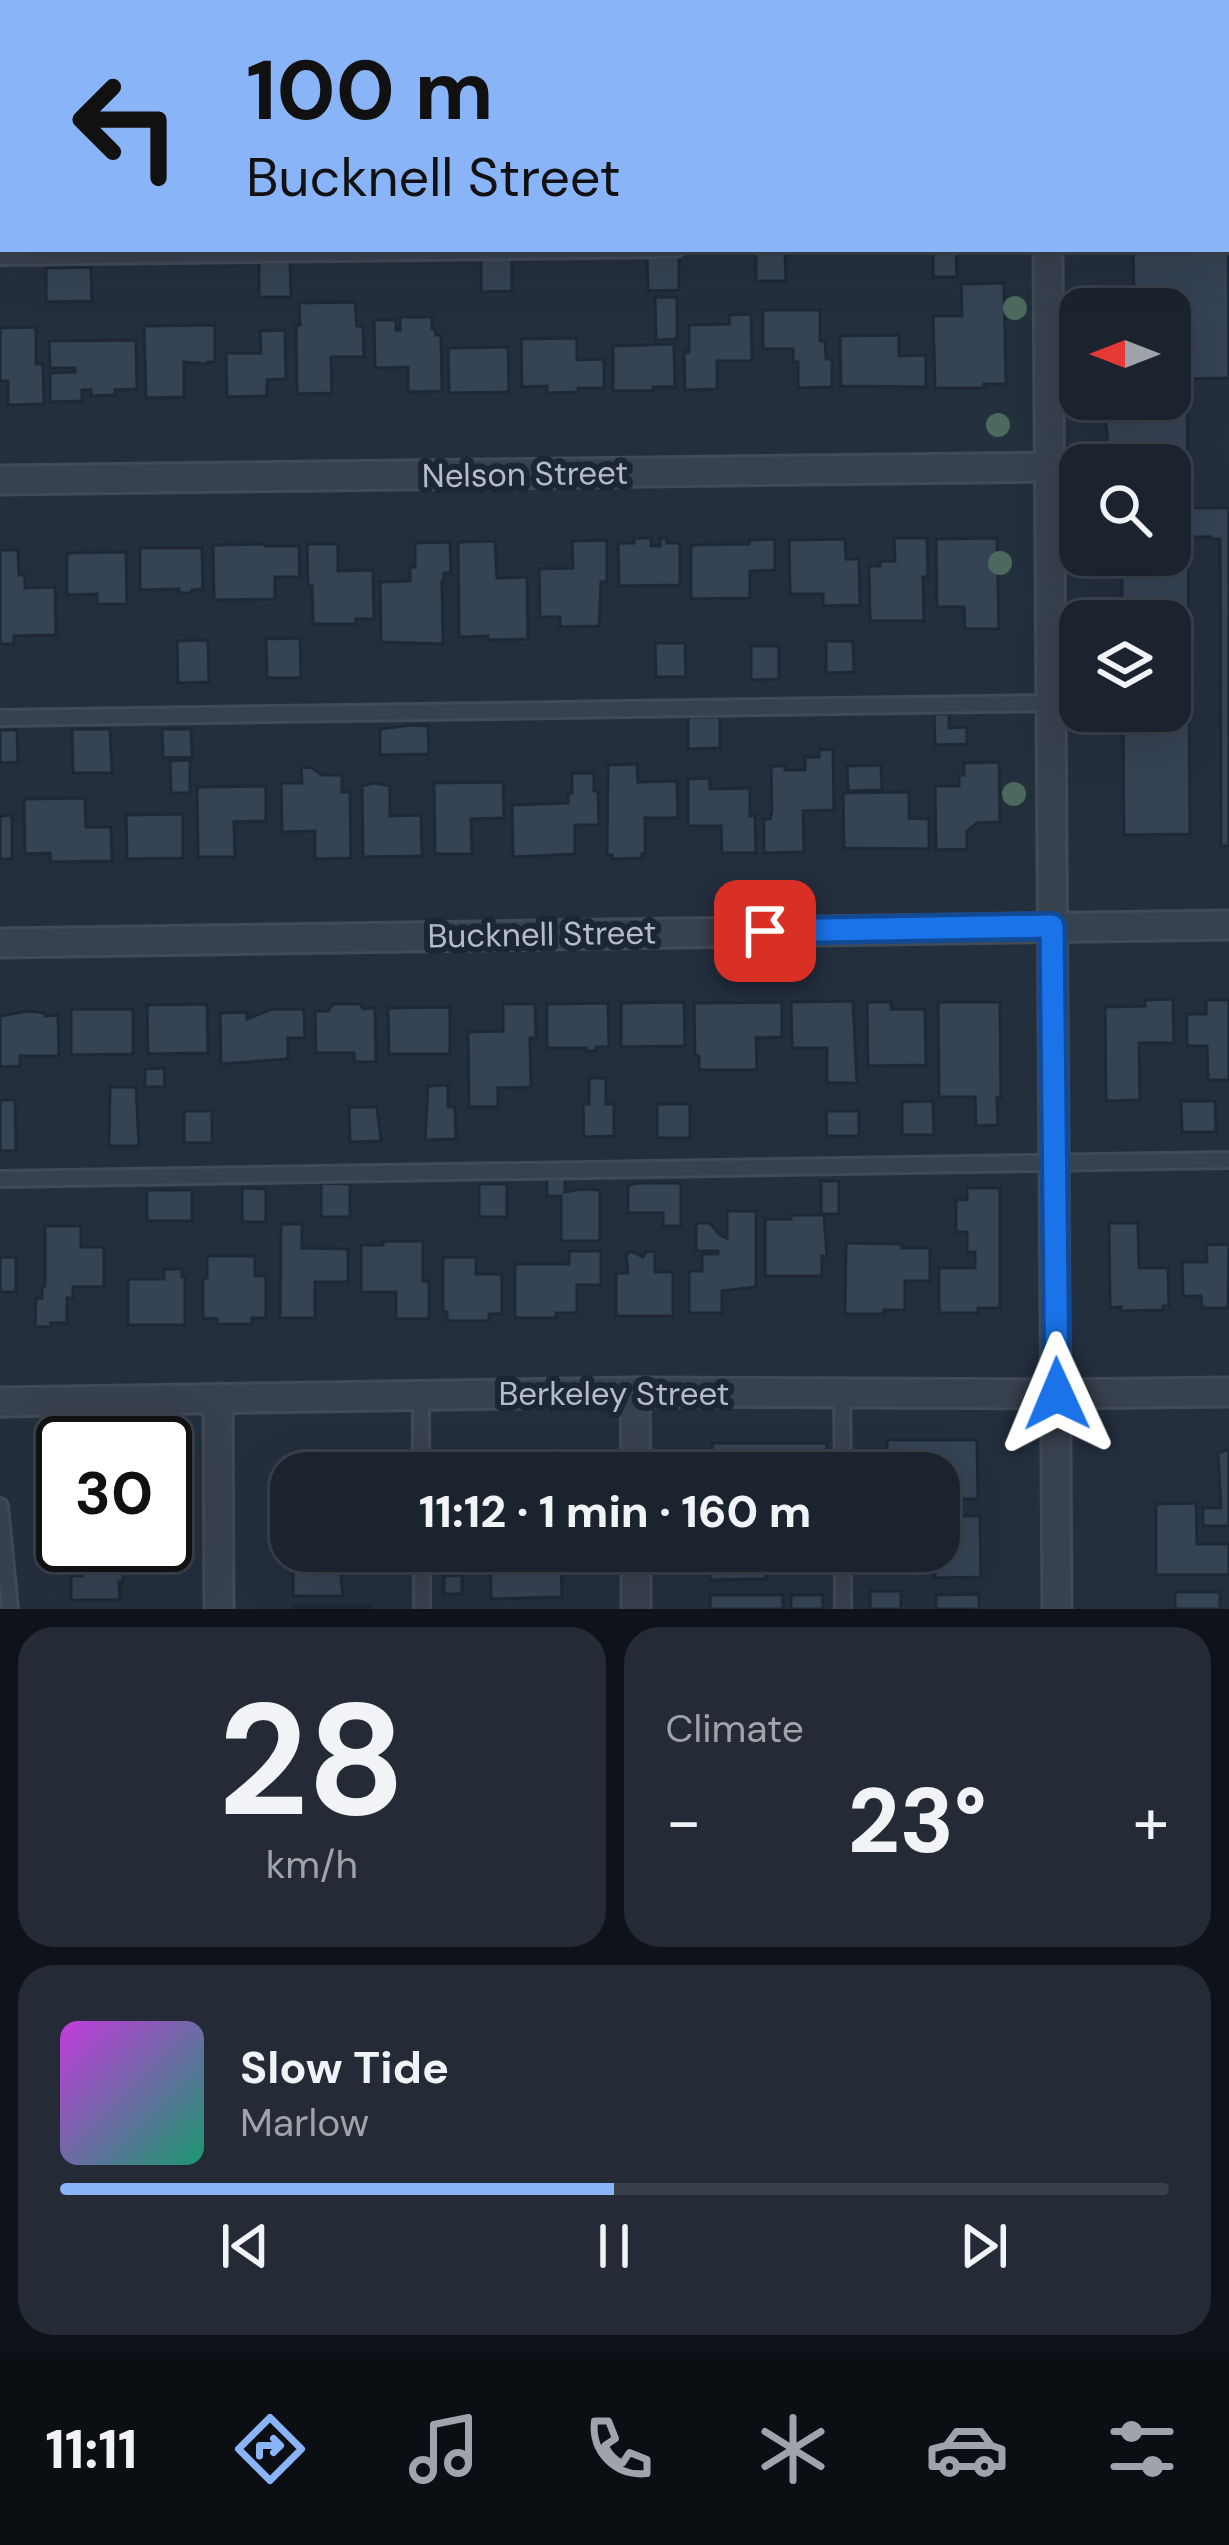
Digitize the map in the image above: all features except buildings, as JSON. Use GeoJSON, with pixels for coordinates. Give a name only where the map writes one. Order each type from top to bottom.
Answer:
{"type":"FeatureCollection","features":[{"type":"Feature","properties":{"kind":"street"},"geometry":{"type":"LineString","coordinates":[[1048,252],[1057,1609]]}},
{"type":"Feature","properties":{"kind":"street","name":"Nelson Street"},"geometry":{"type":"LineString","coordinates":[[0,481],[1049,466]]}},
{"type":"Feature","properties":{"kind":"street","name":"Bucknell Street"},"geometry":{"type":"LineString","coordinates":[[0,943],[1229,925]]}},
{"type":"Feature","properties":{"kind":"street"},"geometry":{"type":"LineString","coordinates":[[635,1392],[636,1452]]}},
{"type":"Feature","properties":{"kind":"street","name":"Berkeley Street"},"geometry":{"type":"LineString","coordinates":[[0,1402],[635,1392],[1229,1392]]}},
{"type":"Feature","properties":{"kind":"street"},"geometry":{"type":"LineString","coordinates":[[218,1398],[219,1609]]}},
{"type":"Feature","properties":{"kind":"street"},"geometry":{"type":"LineString","coordinates":[[636,1572],[636,1609]]}},
{"type":"Feature","properties":{"kind":"lane"},"geometry":{"type":"LineString","coordinates":[[0,257],[422,252]]}},
{"type":"Feature","properties":{"kind":"lane"},"geometry":{"type":"LineString","coordinates":[[0,718],[1050,703]]}},
{"type":"Feature","properties":{"kind":"lane"},"geometry":{"type":"LineString","coordinates":[[0,1179],[1229,1160]]}},
{"type":"Feature","properties":{"kind":"lane"},"geometry":{"type":"LineString","coordinates":[[842,1393],[843,1452]]}},
{"type":"Feature","properties":{"kind":"lane"},"geometry":{"type":"LineString","coordinates":[[421,1395],[422,1452]]}},
{"type":"Feature","properties":{"kind":"lane"},"geometry":{"type":"LineString","coordinates":[[0,1506],[10,1609]]}},
{"type":"Feature","properties":{"kind":"lane"},"geometry":{"type":"LineString","coordinates":[[422,1572],[422,1609]]}},
{"type":"Feature","properties":{"kind":"lane"},"geometry":{"type":"LineString","coordinates":[[843,1572],[843,1609]]}},
{"type":"Feature","properties":{"kind":"route"},"geometry":{"type":"LineString","coordinates":[[765,931],[1052,926],[1057,1394]]}}]}
